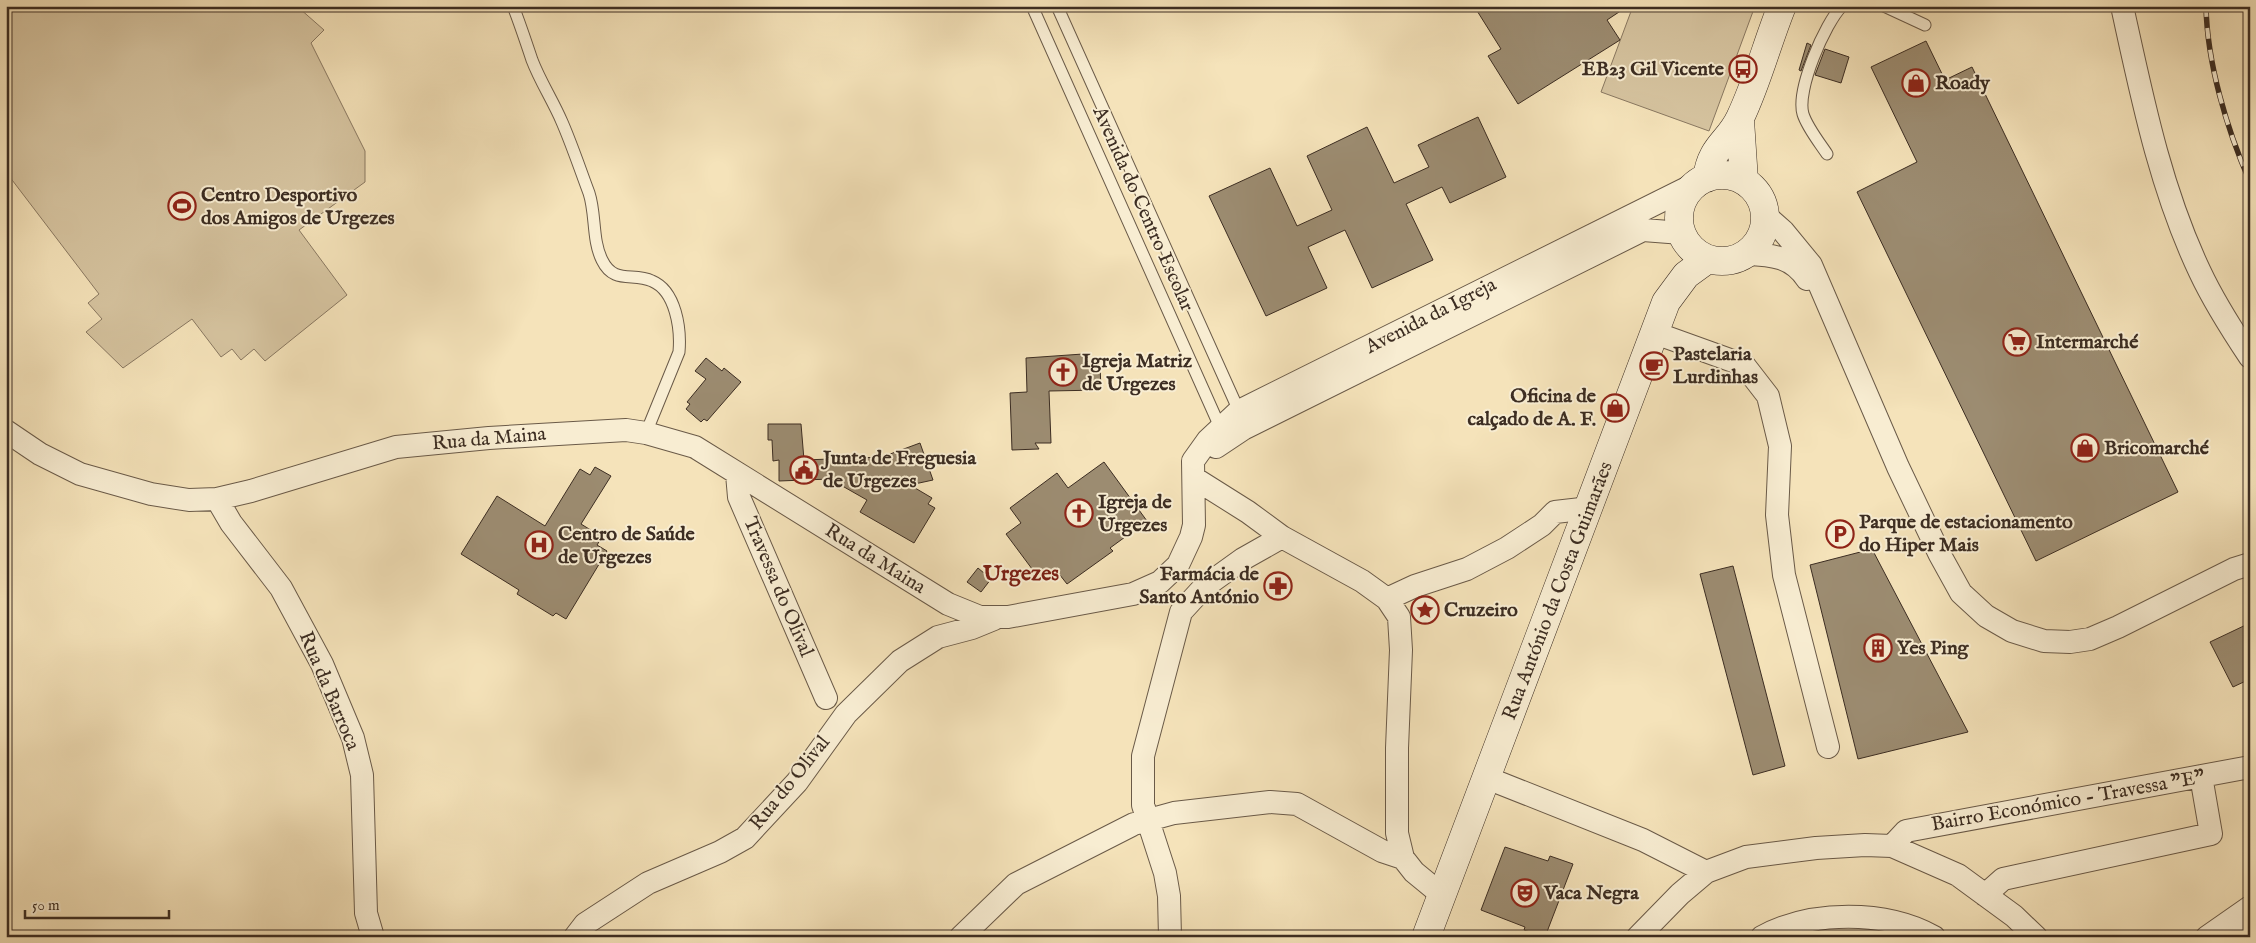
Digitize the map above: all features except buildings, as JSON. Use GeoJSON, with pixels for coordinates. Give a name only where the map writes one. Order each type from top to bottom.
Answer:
{"type":"FeatureCollection","features":[{"type":"Feature","properties":{"kind":"main road"},"geometry":{"type":"LineString","coordinates":[[1703,180],[1732,176],[1744,181],[1759,196],[1766,216],[1764,230],[1757,244],[1746,254],[1728,260],[1708,259],[1695,252],[1684,237],[1679,219],[1682,204],[1688,192],[1703,180],[1717,148],[1740,120],[1782,6]]}},
{"type":"Feature","properties":{"kind":"main road"},"geometry":{"type":"LineString","coordinates":[[1740,120],[1744,181]]}},
{"type":"Feature","properties":{"kind":"main road"},"geometry":{"type":"LineString","coordinates":[[1666,302],[1675,263],[1684,237]]}},
{"type":"Feature","properties":{"kind":"main road","name":"Rua António da Costa Guimarães"},"geometry":{"type":"LineString","coordinates":[[1426,937],[1590,508],[1666,302],[1686,275],[1708,259]]}},
{"type":"Feature","properties":{"kind":"street"},"geometry":{"type":"LineString","coordinates":[[2122,6],[2146,117],[2164,180],[2186,240],[2201,273],[2228,324],[2250,357]]}},
{"type":"Feature","properties":{"kind":"street","name":"Avenida da Igreja"},"geometry":{"type":"LineString","coordinates":[[1186,551],[1194,525],[1193,461],[1220,427],[1239,412],[1703,180]]}},
{"type":"Feature","properties":{"kind":"street"},"geometry":{"type":"LineString","coordinates":[[1766,216],[1783,231],[1811,265],[1898,467],[1940,555],[1962,593],[1986,616],[2012,631],[2044,641],[2070,642],[2083,640],[2118,627],[2244,563]]}},
{"type":"Feature","properties":{"kind":"street","name":"Avenida da Igreja"},"geometry":{"type":"LineString","coordinates":[[1194,478],[1217,446],[1243,429],[1643,230],[1684,237]]}},
{"type":"Feature","properties":{"kind":"street"},"geometry":{"type":"LineString","coordinates":[[1746,254],[1774,255],[1790,261],[1802,271],[1829,310]]}},
{"type":"Feature","properties":{"kind":"street"},"geometry":{"type":"LineString","coordinates":[[1655,333],[1744,365],[1768,396],[1780,446],[1777,515],[1784,575],[1828,747]]}},
{"type":"Feature","properties":{"kind":"street","name":"Rua da Maina"},"geometry":{"type":"LineString","coordinates":[[6,431],[40,454],[80,474],[161,495],[189,500],[217,498],[251,491],[396,447],[499,437],[626,430],[646,433],[695,447],[948,604],[970,614],[994,619],[1114,598],[1148,589],[1160,582],[1178,565],[1186,551]]}},
{"type":"Feature","properties":{"kind":"street","name":"Travessa do Olival"},"geometry":{"type":"LineString","coordinates":[[737,474],[739,497],[826,698]]}},
{"type":"Feature","properties":{"kind":"street"},"geometry":{"type":"LineString","coordinates":[[1194,478],[1248,512],[1282,537],[1362,581],[1387,599],[1399,617],[1402,650],[1397,748],[1397,833],[1403,858],[1414,872],[1442,895]]}},
{"type":"Feature","properties":{"kind":"street","name":"Rua da Barroca"},"geometry":{"type":"LineString","coordinates":[[217,498],[231,523],[282,588],[322,664],[353,738],[362,775],[366,913],[373,937]]}},
{"type":"Feature","properties":{"kind":"street"},"geometry":{"type":"LineString","coordinates":[[1387,599],[1415,586],[1467,569],[1507,548],[1542,525],[1555,512],[1590,508]]}},
{"type":"Feature","properties":{"kind":"street"},"geometry":{"type":"LineString","coordinates":[[1170,937],[1169,896],[1165,873],[1143,805],[1143,756],[1181,612],[1204,586],[1243,559],[1282,537]]}},
{"type":"Feature","properties":{"kind":"street"},"geometry":{"type":"LineString","coordinates":[[1160,582],[1181,612]]}},
{"type":"Feature","properties":{"kind":"street","name":"Rua da Maina"},"geometry":{"type":"LineString","coordinates":[[938,637],[945,622],[948,604]]}},
{"type":"Feature","properties":{"kind":"street","name":"Rua do Olival"},"geometry":{"type":"LineString","coordinates":[[575,937],[585,924],[648,883],[720,852],[745,838],[798,782],[846,714],[900,660],[938,637],[972,628],[994,619]]}},
{"type":"Feature","properties":{"kind":"street","name":"Bairro Económico - Travessa \"E\""},"geometry":{"type":"LineString","coordinates":[[1892,846],[1906,831],[2250,767]]}},
{"type":"Feature","properties":{"kind":"street"},"geometry":{"type":"LineString","coordinates":[[1985,894],[2003,879],[2211,834],[2201,776]]}},
{"type":"Feature","properties":{"kind":"street"},"geometry":{"type":"LineString","coordinates":[[1487,778],[1643,840],[1706,872]]}},
{"type":"Feature","properties":{"kind":"street"},"geometry":{"type":"LineString","coordinates":[[961,937],[1016,884],[1146,819],[1174,812],[1270,802],[1297,804],[1382,851],[1403,858]]}},
{"type":"Feature","properties":{"kind":"street"},"geometry":{"type":"LineString","coordinates":[[1638,937],[1680,894],[1706,872],[1755,856],[1816,848],[1892,846],[1958,875],[2014,916],[2036,937]]}},
{"type":"Feature","properties":{"kind":"street"},"geometry":{"type":"LineString","coordinates":[[1762,937],[1799,921],[1867,917],[1887,919],[1934,937]]}},
{"type":"Feature","properties":{"kind":"street"},"geometry":{"type":"LineString","coordinates":[[2207,937],[2243,920]]}},
{"type":"Feature","properties":{"kind":"lane"},"geometry":{"type":"LineString","coordinates":[[513,6],[532,60],[562,122],[590,196],[595,216],[598,249],[602,261],[617,276],[652,281],[660,286],[666,293],[676,315],[680,352],[646,433]]}},
{"type":"Feature","properties":{"kind":"lane","name":"Avenida do Centro Escolar"},"geometry":{"type":"LineString","coordinates":[[1032,6],[1220,427]]}},
{"type":"Feature","properties":{"kind":"lane","name":"Avenida do Centro Escolar"},"geometry":{"type":"LineString","coordinates":[[1057,6],[1239,412]]}},
{"type":"Feature","properties":{"kind":"lane"},"geometry":{"type":"LineString","coordinates":[[1826,154],[1803,113],[1804,88],[1827,27],[1842,6]]}},
{"type":"Feature","properties":{"kind":"lane"},"geometry":{"type":"LineString","coordinates":[[1884,6],[1925,25]]}},
{"type":"Feature","properties":{"kind":"shaded area","name":"Centro Desportivo dos Amigos de Urgezes"},"geometry":{"type":"Polygon","coordinates":[[[6,6],[299,8],[324,30],[311,43],[365,151],[365,182],[299,230],[347,295],[265,361],[254,349],[241,360],[232,349],[221,357],[192,319],[123,368],[86,332],[102,319],[88,303],[99,294],[6,172],[6,6]]]}},
{"type":"Feature","properties":{"kind":"shaded area"},"geometry":{"type":"Polygon","coordinates":[[[1633,6],[1755,6],[1709,131],[1601,92],[1633,6]]]}},
{"type":"Feature","properties":{"kind":"railway"},"geometry":{"type":"LineString","coordinates":[[2206,6],[2207,28],[2214,73],[2226,118],[2250,182]]}},
{"type":"Feature","properties":{"kind":"place","name":"EB23 Gil Vicente"},"geometry":{"type":"Point","coordinates":[1743,69]}},
{"type":"Feature","properties":{"kind":"place","name":"Roady"},"geometry":{"type":"Point","coordinates":[1916,83]}},
{"type":"Feature","properties":{"kind":"place","name":"Centro Desportivo dos Amigos de Urgezes"},"geometry":{"type":"Point","coordinates":[182,206]}},
{"type":"Feature","properties":{"kind":"place","name":"Intermarché"},"geometry":{"type":"Point","coordinates":[2017,342]}},
{"type":"Feature","properties":{"kind":"place","name":"Pastelaria Lurdinhas"},"geometry":{"type":"Point","coordinates":[1654,366]}},
{"type":"Feature","properties":{"kind":"place","name":"Igreja Matriz de Urgezes"},"geometry":{"type":"Point","coordinates":[1063,372]}},
{"type":"Feature","properties":{"kind":"place","name":"Oficina de calçado de A. F."},"geometry":{"type":"Point","coordinates":[1615,408]}},
{"type":"Feature","properties":{"kind":"place","name":"Bricomarché"},"geometry":{"type":"Point","coordinates":[2085,448]}},
{"type":"Feature","properties":{"kind":"place","name":"Junta de Freguesia de Urgezes"},"geometry":{"type":"Point","coordinates":[804,470]}},
{"type":"Feature","properties":{"kind":"place","name":"Igreja de Urgezes"},"geometry":{"type":"Point","coordinates":[1079,513]}},
{"type":"Feature","properties":{"kind":"place","name":"Parque de estacionamento do Hiper Mais"},"geometry":{"type":"Point","coordinates":[1840,534]}},
{"type":"Feature","properties":{"kind":"place","name":"Centro de Saúde de Urgezes"},"geometry":{"type":"Point","coordinates":[539,545]}},
{"type":"Feature","properties":{"kind":"place","name":"Farmácia de Santo António"},"geometry":{"type":"Point","coordinates":[1278,586]}},
{"type":"Feature","properties":{"kind":"place","name":"Cruzeiro"},"geometry":{"type":"Point","coordinates":[1425,610]}},
{"type":"Feature","properties":{"kind":"place","name":"Yes Ping"},"geometry":{"type":"Point","coordinates":[1878,648]}},
{"type":"Feature","properties":{"kind":"place","name":"Vaca Negra"},"geometry":{"type":"Point","coordinates":[1525,893]}},
{"type":"Feature","properties":{"kind":"district","name":"Urgezes"},"geometry":{"type":"Point","coordinates":[1021,574]}}]}
